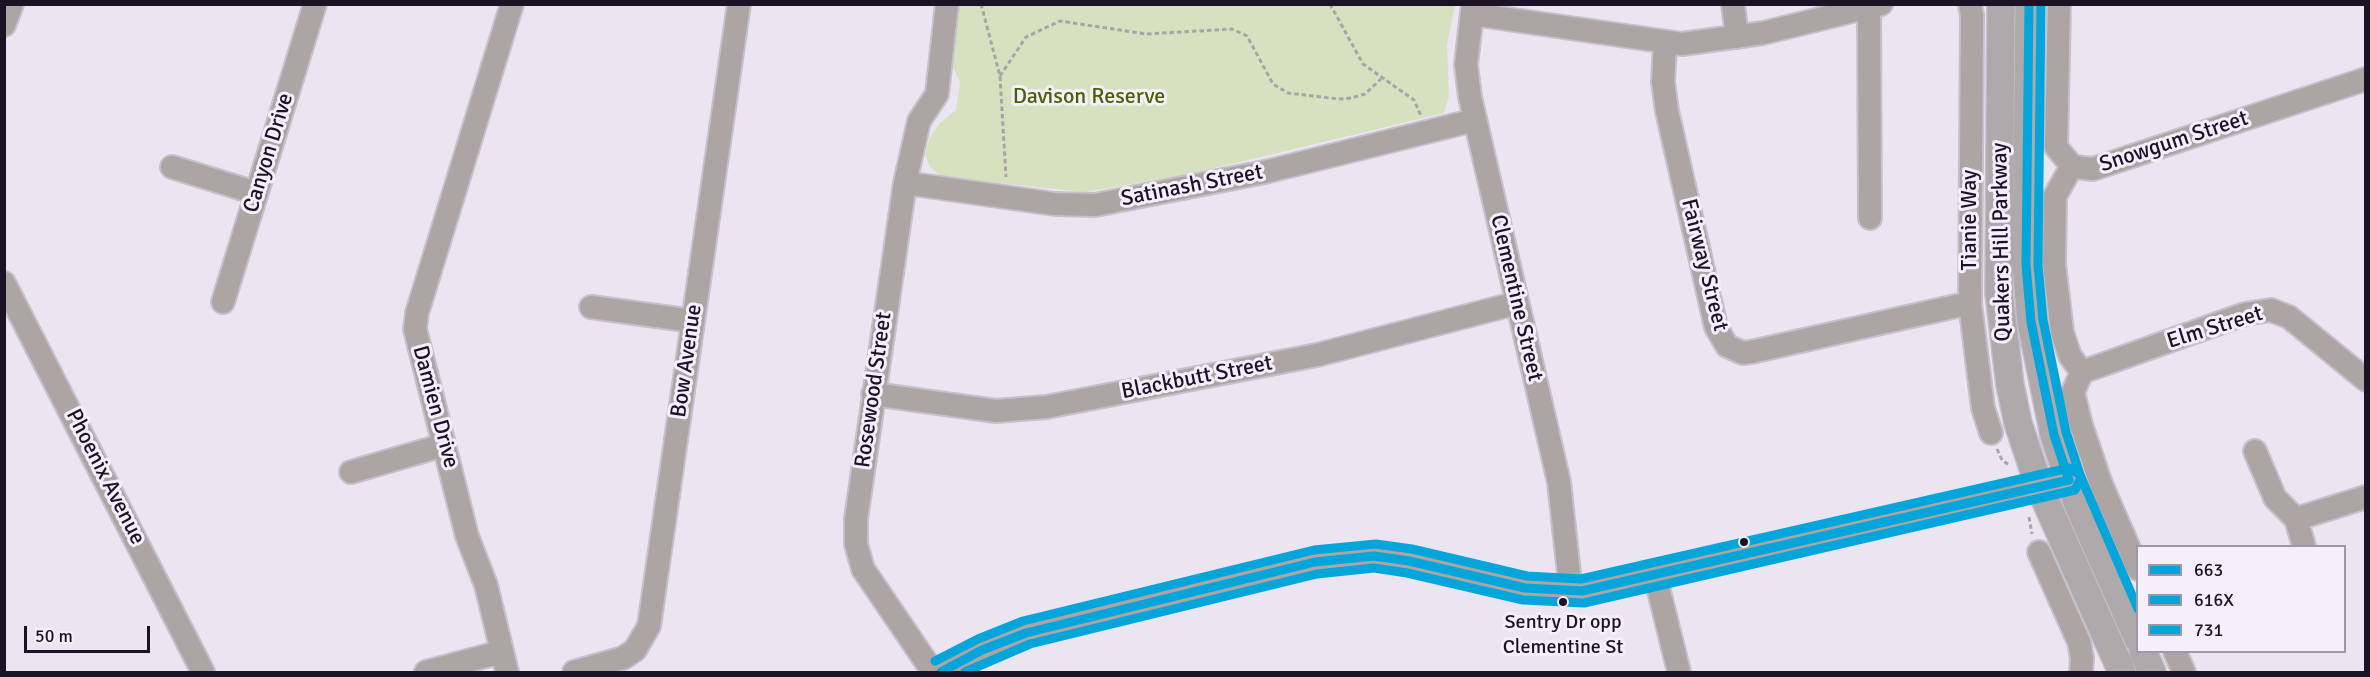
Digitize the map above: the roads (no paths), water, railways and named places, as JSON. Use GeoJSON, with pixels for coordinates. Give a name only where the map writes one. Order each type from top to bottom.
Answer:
{"type":"FeatureCollection","features":[{"type":"Feature","properties":{"kind":"main road","name":"Quakers Hill Parkway"},"geometry":{"type":"LineString","coordinates":[[2001,4],[1999,293],[2010,385],[2018,423],[2039,486],[2122,672]]}},
{"type":"Feature","properties":{"kind":"main road","name":"Quakers Hill Parkway"},"geometry":{"type":"LineString","coordinates":[[2029,4],[2026,265],[2030,310],[2042,381],[2054,435],[2078,506],[2136,635]]}},
{"type":"Feature","properties":{"kind":"main road"},"geometry":{"type":"LineString","coordinates":[[2144,653],[2152,672]]}},
{"type":"Feature","properties":{"kind":"street"},"geometry":{"type":"LineString","coordinates":[[4,25],[12,4]]}},
{"type":"Feature","properties":{"kind":"street","name":"Canyon Drive"},"geometry":{"type":"LineString","coordinates":[[223,302],[315,4]]}},
{"type":"Feature","properties":{"kind":"street","name":"Damien Drive"},"geometry":{"type":"LineString","coordinates":[[504,662],[486,585],[469,543],[417,344],[416,322],[512,4]]}},
{"type":"Feature","properties":{"kind":"street","name":"Bow Avenue"},"geometry":{"type":"LineString","coordinates":[[574,672],[623,658],[635,650],[649,626],[739,4]]}},
{"type":"Feature","properties":{"kind":"street","name":"Rosewood Street"},"geometry":{"type":"LineString","coordinates":[[933,672],[870,582],[856,544],[855,519],[905,183],[919,122],[937,94],[947,4]]}},
{"type":"Feature","properties":{"kind":"street"},"geometry":{"type":"LineString","coordinates":[[1733,4],[1737,38]]}},
{"type":"Feature","properties":{"kind":"street","name":"Tianie Way"},"geometry":{"type":"LineString","coordinates":[[1970,4],[1972,16],[1970,303],[1983,408],[1991,433]]}},
{"type":"Feature","properties":{"kind":"street","name":"Snowgum Street"},"geometry":{"type":"LineString","coordinates":[[2059,4],[2054,134],[2056,147],[2072,166],[2093,169],[2366,79]]}},
{"type":"Feature","properties":{"kind":"street"},"geometry":{"type":"LineString","coordinates":[[1472,9],[1665,44],[1699,43],[1737,38],[1875,6],[1870,218]]}},
{"type":"Feature","properties":{"kind":"street","name":"Clementine Street"},"geometry":{"type":"LineString","coordinates":[[1472,9],[1466,65],[1475,120],[1559,482],[1571,592]]}},
{"type":"Feature","properties":{"kind":"street","name":"Fairway Street"},"geometry":{"type":"LineString","coordinates":[[1665,44],[1663,82],[1667,111],[1716,327],[1727,346],[1735,350],[1751,352],[1970,303]]}},
{"type":"Feature","properties":{"kind":"street","name":"Satinash Street"},"geometry":{"type":"LineString","coordinates":[[905,183],[1075,205],[1118,201],[1265,172],[1475,120]]}},
{"type":"Feature","properties":{"kind":"street"},"geometry":{"type":"LineString","coordinates":[[172,166],[256,193]]}},
{"type":"Feature","properties":{"kind":"street"},"geometry":{"type":"LineString","coordinates":[[2072,166],[2055,196],[2054,264],[2062,332],[2070,356],[2082,372],[2073,392],[2081,425],[2101,484],[2136,564]]}},
{"type":"Feature","properties":{"kind":"street","name":"Phoenix Avenue"},"geometry":{"type":"LineString","coordinates":[[4,283],[203,672]]}},
{"type":"Feature","properties":{"kind":"street","name":"Blackbutt Street"},"geometry":{"type":"LineString","coordinates":[[873,394],[996,411],[1046,407],[1317,355],[1517,303]]}},
{"type":"Feature","properties":{"kind":"street"},"geometry":{"type":"LineString","coordinates":[[591,307],[693,321]]}},
{"type":"Feature","properties":{"kind":"street","name":"Elm Street"},"geometry":{"type":"LineString","coordinates":[[2082,372],[2245,314],[2271,310],[2289,317],[2366,380]]}},
{"type":"Feature","properties":{"kind":"street"},"geometry":{"type":"LineString","coordinates":[[351,472],[444,445]]}},
{"type":"Feature","properties":{"kind":"street"},"geometry":{"type":"LineString","coordinates":[[2255,451],[2275,498],[2296,519],[2304,545]]}},
{"type":"Feature","properties":{"kind":"street"},"geometry":{"type":"LineString","coordinates":[[941,672],[982,650],[1026,633],[1281,569],[1346,557],[1374,556],[1410,561],[1525,588],[1571,592],[1655,575],[2069,480]]}},
{"type":"Feature","properties":{"kind":"street"},"geometry":{"type":"LineString","coordinates":[[2296,519],[2366,497]]}},
{"type":"Feature","properties":{"kind":"street"},"geometry":{"type":"LineString","coordinates":[[2039,552],[2079,642],[2080,672]]}},
{"type":"Feature","properties":{"kind":"street"},"geometry":{"type":"LineString","coordinates":[[1655,575],[1679,672]]}},
{"type":"Feature","properties":{"kind":"street"},"geometry":{"type":"LineString","coordinates":[[2176,653],[2184,672]]}},
{"type":"Feature","properties":{"kind":"street"},"geometry":{"type":"LineString","coordinates":[[426,672],[504,662]]}},
{"type":"Feature","properties":{"kind":"place","name":"Sentry Dr opp Clementine St"},"geometry":{"type":"Point","coordinates":[1563,602]}},
{"type":"Feature","properties":{"kind":"park label","name":"Davison Reserve"},"geometry":{"type":"Point","coordinates":[1089,97]}}]}
